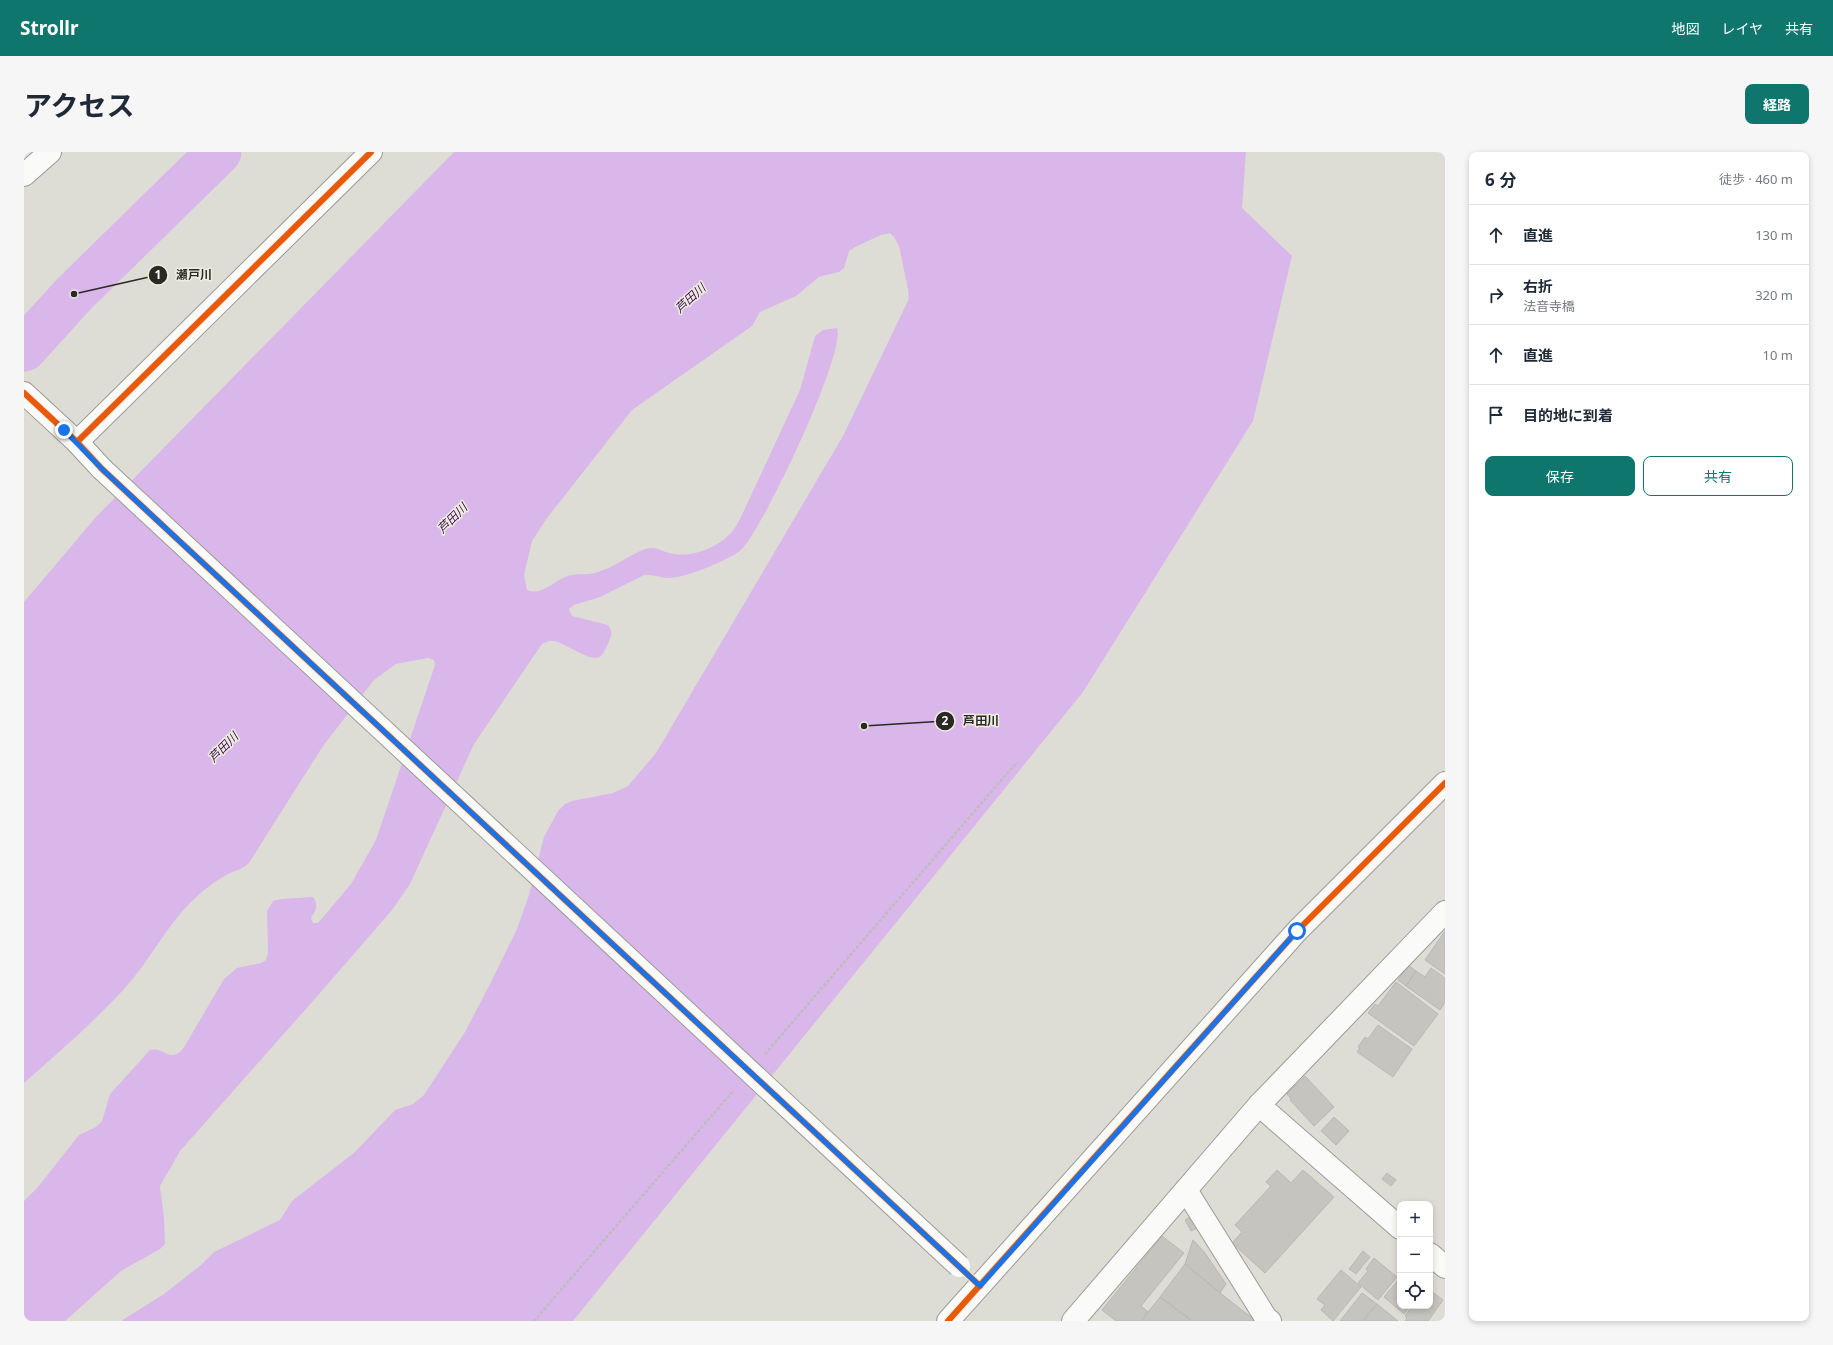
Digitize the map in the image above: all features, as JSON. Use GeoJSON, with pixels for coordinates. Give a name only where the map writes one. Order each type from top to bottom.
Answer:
{"type":"FeatureCollection","features":[{"type":"Feature","properties":{"kind":"street"},"geometry":{"type":"LineString","coordinates":[[24,175],[50,152]]}},
{"type":"Feature","properties":{"kind":"street"},"geometry":{"type":"LineString","coordinates":[[70,436],[371,152]]}},
{"type":"Feature","properties":{"kind":"street"},"geometry":{"type":"LineString","coordinates":[[24,393],[70,436],[102,469],[980,1286]]}},
{"type":"Feature","properties":{"kind":"street"},"geometry":{"type":"LineString","coordinates":[[948,1321],[1297,931],[1445,783]]}},
{"type":"Feature","properties":{"kind":"street"},"geometry":{"type":"LineString","coordinates":[[1073,1321],[1259,1105],[1445,912]]}},
{"type":"Feature","properties":{"kind":"street"},"geometry":{"type":"LineString","coordinates":[[1259,1105],[1397,1225]]}},
{"type":"Feature","properties":{"kind":"street"},"geometry":{"type":"LineString","coordinates":[[1186,1190],[1266,1318],[1270,1321]]}},
{"type":"Feature","properties":{"kind":"street"},"geometry":{"type":"LineString","coordinates":[[1433,1257],[1445,1267]]}},
{"type":"Feature","properties":{"kind":"path"},"geometry":{"type":"LineString","coordinates":[[763,1056],[1018,762]]}},
{"type":"Feature","properties":{"kind":"path"},"geometry":{"type":"LineString","coordinates":[[534,1321],[737,1086]]}},
{"type":"Feature","properties":{"kind":"water","name":"芦田川"},"geometry":{"type":"Polygon","coordinates":[[[454,152],[1246,152],[1242,208],[1292,256],[1253,421],[1083,692],[573,1321],[121,1321],[164,1294],[201,1265],[214,1252],[280,1220],[292,1201],[355,1152],[395,1110],[413,1104],[424,1095],[465,1032],[517,929],[529,895],[544,837],[558,811],[565,804],[572,801],[613,793],[628,786],[656,753],[843,436],[909,298],[899,246],[890,233],[881,235],[849,251],[844,268],[839,272],[819,277],[796,296],[760,312],[752,326],[632,410],[547,518],[532,541],[524,575],[527,590],[542,590],[560,579],[569,576],[598,572],[645,549],[653,548],[681,555],[697,553],[712,547],[725,539],[733,531],[740,519],[800,390],[815,336],[823,330],[837,328],[837,343],[829,369],[817,403],[801,440],[767,510],[741,550],[717,564],[684,575],[668,578],[644,575],[600,597],[574,605],[569,609],[572,616],[608,625],[611,630],[611,635],[604,652],[597,658],[584,655],[556,642],[550,641],[542,644],[474,744],[410,884],[392,910],[180,1151],[160,1186],[164,1218],[165,1244],[160,1249],[121,1271],[65,1321],[24,1321],[24,1201],[38,1187],[79,1135],[96,1127],[102,1121],[110,1094],[150,1050],[160,1050],[170,1055],[178,1053],[183,1049],[224,979],[237,968],[261,963],[266,960],[268,953],[267,911],[273,901],[313,897],[316,903],[316,908],[311,918],[313,923],[318,923],[351,884],[376,840],[435,665],[434,660],[428,658],[396,664],[374,680],[323,746],[249,863],[241,869],[218,880],[191,902],[173,923],[133,979],[124,989],[88,1026],[24,1083],[24,602],[96,517],[454,152]]]}},
{"type":"Feature","properties":{"kind":"building"},"geometry":{"type":"Polygon","coordinates":[[[1445,931],[1445,974],[1425,960],[1445,931]]]}},
{"type":"Feature","properties":{"kind":"building"},"geometry":{"type":"Polygon","coordinates":[[[1408,965],[1416,971],[1406,986],[1398,980],[1408,965]]]}},
{"type":"Feature","properties":{"kind":"building"},"geometry":{"type":"Polygon","coordinates":[[[1431,968],[1445,978],[1445,1002],[1440,1010],[1406,986],[1416,971],[1425,977],[1431,968]]]}},
{"type":"Feature","properties":{"kind":"building"},"geometry":{"type":"Polygon","coordinates":[[[1396,982],[1438,1014],[1414,1046],[1368,1013],[1375,1004],[1378,1006],[1396,982]]]}},
{"type":"Feature","properties":{"kind":"building"},"geometry":{"type":"Polygon","coordinates":[[[1378,1025],[1412,1049],[1393,1077],[1357,1052],[1360,1048],[1358,1047],[1365,1037],[1368,1039],[1378,1025]]]}},
{"type":"Feature","properties":{"kind":"building"},"geometry":{"type":"Polygon","coordinates":[[[1305,1076],[1334,1107],[1314,1126],[1290,1100],[1291,1099],[1287,1094],[1305,1076]]]}},
{"type":"Feature","properties":{"kind":"building"},"geometry":{"type":"Polygon","coordinates":[[[1334,1117],[1349,1131],[1336,1145],[1321,1131],[1334,1117]]]}},
{"type":"Feature","properties":{"kind":"building"},"geometry":{"type":"Polygon","coordinates":[[[1277,1170],[1291,1183],[1303,1170],[1334,1197],[1265,1273],[1232,1243],[1242,1232],[1235,1225],[1271,1186],[1266,1182],[1277,1170]]]}},
{"type":"Feature","properties":{"kind":"building"},"geometry":{"type":"Polygon","coordinates":[[[1387,1173],[1396,1180],[1391,1186],[1382,1179],[1387,1173]]]}},
{"type":"Feature","properties":{"kind":"building"},"geometry":{"type":"Polygon","coordinates":[[[1192,1216],[1199,1227],[1191,1231],[1185,1220],[1192,1216]]]}},
{"type":"Feature","properties":{"kind":"building"},"geometry":{"type":"Polygon","coordinates":[[[1162,1236],[1184,1253],[1141,1306],[1148,1312],[1141,1321],[1116,1321],[1102,1310],[1162,1236]]]}},
{"type":"Feature","properties":{"kind":"building"},"geometry":{"type":"Polygon","coordinates":[[[1193,1240],[1205,1253],[1226,1284],[1220,1293],[1185,1264],[1193,1240]]]}},
{"type":"Feature","properties":{"kind":"building"},"geometry":{"type":"Polygon","coordinates":[[[1363,1251],[1370,1257],[1356,1274],[1349,1269],[1363,1251]]]}},
{"type":"Feature","properties":{"kind":"building"},"geometry":{"type":"Polygon","coordinates":[[[1374,1258],[1397,1277],[1378,1300],[1358,1283],[1368,1271],[1366,1269],[1374,1258]]]}},
{"type":"Feature","properties":{"kind":"building"},"geometry":{"type":"Polygon","coordinates":[[[1185,1264],[1256,1321],[1192,1321],[1160,1297],[1185,1264]]]}},
{"type":"Feature","properties":{"kind":"building"},"geometry":{"type":"Polygon","coordinates":[[[1341,1270],[1361,1287],[1333,1321],[1321,1310],[1325,1305],[1317,1299],[1341,1270]]]}},
{"type":"Feature","properties":{"kind":"building"},"geometry":{"type":"Polygon","coordinates":[[[1397,1282],[1397,1308],[1384,1297],[1397,1282]]]}},
{"type":"Feature","properties":{"kind":"building"},"geometry":{"type":"Polygon","coordinates":[[[1433,1292],[1443,1300],[1428,1321],[1405,1321],[1407,1318],[1405,1316],[1410,1309],[1433,1309],[1433,1292]]]}},
{"type":"Feature","properties":{"kind":"building"},"geometry":{"type":"Polygon","coordinates":[[[1362,1293],[1377,1304],[1363,1321],[1340,1321],[1362,1293]]]}},
{"type":"Feature","properties":{"kind":"building"},"geometry":{"type":"Polygon","coordinates":[[[1160,1297],[1192,1321],[1141,1321],[1160,1297]]]}},
{"type":"Feature","properties":{"kind":"building"},"geometry":{"type":"Polygon","coordinates":[[[1377,1304],[1398,1321],[1363,1321],[1377,1304]]]}},
{"type":"Feature","properties":{"kind":"building"},"geometry":{"type":"Polygon","coordinates":[[[1398,1309],[1408,1309],[1404,1314],[1398,1309]]]}},
{"type":"Feature","properties":{"kind":"waterway"},"geometry":{"type":"LineString","coordinates":[[24,349],[74,294],[219,152]]}},
{"type":"Feature","properties":{"kind":"cycle path"},"geometry":{"type":"LineString","coordinates":[[77,442],[371,152]]}},
{"type":"Feature","properties":{"kind":"cycle path"},"geometry":{"type":"LineString","coordinates":[[24,393],[77,442],[102,469],[980,1286]]}},
{"type":"Feature","properties":{"kind":"cycle path"},"geometry":{"type":"LineString","coordinates":[[948,1321],[1297,931],[1445,783]]}},
{"type":"Feature","properties":{"kind":"place","name":"瀬戸川"},"geometry":{"type":"Point","coordinates":[74,294]}},
{"type":"Feature","properties":{"kind":"place","name":"芦田川"},"geometry":{"type":"Point","coordinates":[864,726]}},
{"type":"Feature","properties":{"kind":"route"},"geometry":{"type":"LineString","coordinates":[[64,430],[102,469],[980,1286],[1297,931]]}}]}
